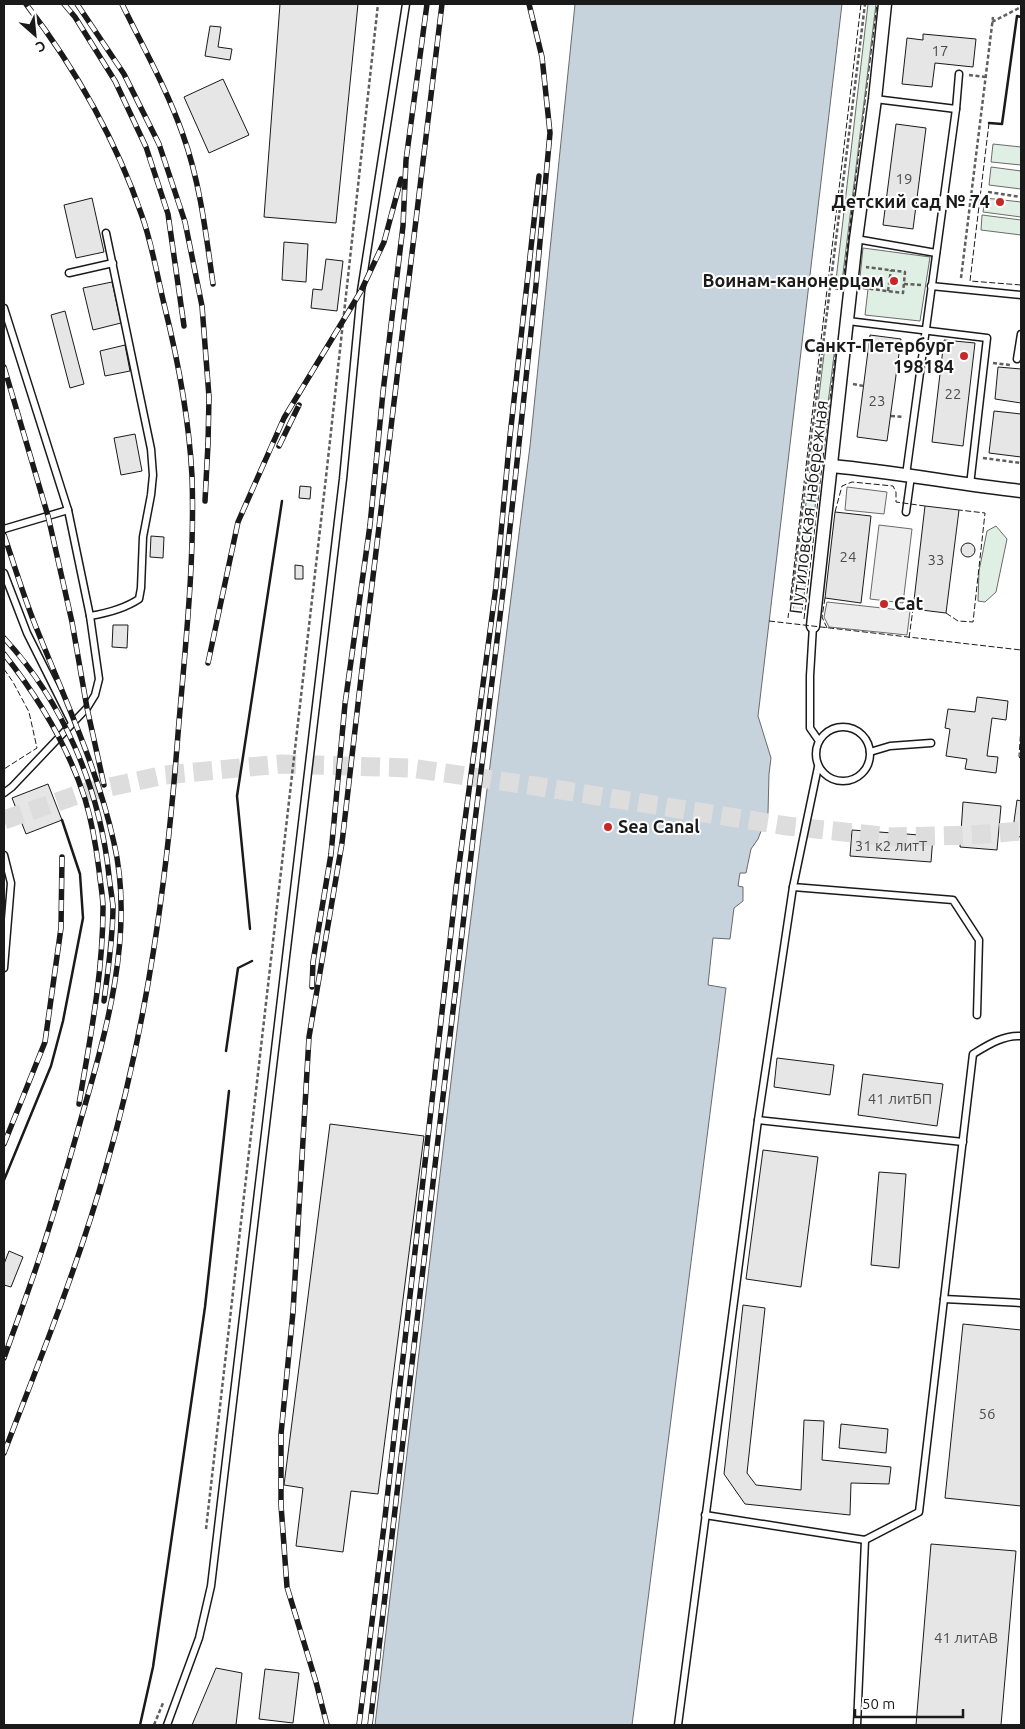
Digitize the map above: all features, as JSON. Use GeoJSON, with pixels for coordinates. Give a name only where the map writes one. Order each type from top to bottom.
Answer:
{"type":"FeatureCollection","features":[{"type":"Feature","properties":{"kind":"street","name":"Путиловская набережная"},"geometry":{"type":"LineString","coordinates":[[813,626],[856,240],[876,99],[885,4]]}},
{"type":"Feature","properties":{"kind":"street"},"geometry":{"type":"LineString","coordinates":[[832,466],[1021,491]]}},
{"type":"Feature","properties":{"kind":"lane"},"geometry":{"type":"LineString","coordinates":[[167,1725],[199,1638],[211,1586],[341,489],[361,291],[406,4]]}},
{"type":"Feature","properties":{"kind":"lane"},"geometry":{"type":"LineString","coordinates":[[906,512],[925,330],[956,109],[959,74]]}},
{"type":"Feature","properties":{"kind":"lane"},"geometry":{"type":"LineString","coordinates":[[876,99],[956,109]]}},
{"type":"Feature","properties":{"kind":"lane"},"geometry":{"type":"LineString","coordinates":[[90,616],[109,613],[129,606],[138,599],[141,588],[143,537],[153,475],[151,449],[106,233]]}},
{"type":"Feature","properties":{"kind":"lane"},"geometry":{"type":"LineString","coordinates":[[856,240],[936,253]]}},
{"type":"Feature","properties":{"kind":"lane"},"geometry":{"type":"LineString","coordinates":[[69,273],[112,263]]}},
{"type":"Feature","properties":{"kind":"lane"},"geometry":{"type":"LineString","coordinates":[[931,286],[1021,295]]}},
{"type":"Feature","properties":{"kind":"lane"},"geometry":{"type":"LineString","coordinates":[[4,308],[68,510],[90,616],[99,679],[95,694],[87,708],[12,787],[4,793]]}},
{"type":"Feature","properties":{"kind":"lane"},"geometry":{"type":"LineString","coordinates":[[848,321],[987,338],[970,485]]}},
{"type":"Feature","properties":{"kind":"lane"},"geometry":{"type":"LineString","coordinates":[[1017,359],[1021,334]]}},
{"type":"Feature","properties":{"kind":"lane"},"geometry":{"type":"LineString","coordinates":[[4,529],[68,510]]}},
{"type":"Feature","properties":{"kind":"lane"},"geometry":{"type":"LineString","coordinates":[[4,573],[27,633],[72,723]]}},
{"type":"Feature","properties":{"kind":"lane"},"geometry":{"type":"LineString","coordinates":[[813,626],[810,676],[810,728],[820,741]]}},
{"type":"Feature","properties":{"kind":"lane"},"geometry":{"type":"LineString","coordinates":[[840,727],[851,728],[860,734],[867,742],[870,752],[869,762],[864,772],[845,782],[834,781],[825,776],[818,767],[815,757],[816,746],[820,741],[830,730],[840,727]]}},
{"type":"Feature","properties":{"kind":"lane"},"geometry":{"type":"LineString","coordinates":[[870,752],[890,746],[931,743]]}},
{"type":"Feature","properties":{"kind":"lane"},"geometry":{"type":"LineString","coordinates":[[678,1725],[758,1120],[793,887],[818,767]]}},
{"type":"Feature","properties":{"kind":"lane"},"geometry":{"type":"LineString","coordinates":[[4,855],[11,883],[4,968]]}},
{"type":"Feature","properties":{"kind":"lane"},"geometry":{"type":"LineString","coordinates":[[793,887],[953,900],[979,940],[977,1015]]}},
{"type":"Feature","properties":{"kind":"lane"},"geometry":{"type":"LineString","coordinates":[[705,1515],[865,1540],[919,1512],[973,1054],[997,1040],[1014,1035],[1021,1036]]}},
{"type":"Feature","properties":{"kind":"lane"},"geometry":{"type":"LineString","coordinates":[[758,1120],[962,1142]]}},
{"type":"Feature","properties":{"kind":"lane"},"geometry":{"type":"LineString","coordinates":[[944,1299],[1021,1302]]}},
{"type":"Feature","properties":{"kind":"lane"},"geometry":{"type":"LineString","coordinates":[[857,1725],[865,1540]]}},
{"type":"Feature","properties":{"kind":"path"},"geometry":{"type":"LineString","coordinates":[[206,1533],[378,4]]}},
{"type":"Feature","properties":{"kind":"path"},"geometry":{"type":"LineString","coordinates":[[790,613],[865,4]]}},
{"type":"Feature","properties":{"kind":"path"},"geometry":{"type":"LineString","coordinates":[[992,22],[1021,7]]}},
{"type":"Feature","properties":{"kind":"path"},"geometry":{"type":"LineString","coordinates":[[959,290],[993,17]]}},
{"type":"Feature","properties":{"kind":"path"},"geometry":{"type":"LineString","coordinates":[[959,74],[985,77]]}},
{"type":"Feature","properties":{"kind":"path"},"geometry":{"type":"LineString","coordinates":[[988,192],[1021,197]]}},
{"type":"Feature","properties":{"kind":"path"},"geometry":{"type":"LineString","coordinates":[[863,288],[903,293],[905,272],[866,267]]}},
{"type":"Feature","properties":{"kind":"path"},"geometry":{"type":"LineString","coordinates":[[888,291],[891,270]]}},
{"type":"Feature","properties":{"kind":"path"},"geometry":{"type":"LineString","coordinates":[[904,284],[931,286]]}},
{"type":"Feature","properties":{"kind":"path"},"geometry":{"type":"LineString","coordinates":[[984,362],[1012,366]]}},
{"type":"Feature","properties":{"kind":"path"},"geometry":{"type":"LineString","coordinates":[[897,365],[918,367]]}},
{"type":"Feature","properties":{"kind":"path"},"geometry":{"type":"LineString","coordinates":[[891,416],[911,418]]}},
{"type":"Feature","properties":{"kind":"path"},"geometry":{"type":"LineString","coordinates":[[973,457],[1021,463]]}},
{"type":"Feature","properties":{"kind":"path"},"geometry":{"type":"LineString","coordinates":[[154,1725],[165,1698]]}},
{"type":"Feature","properties":{"kind":"green space"},"geometry":{"type":"Polygon","coordinates":[[[868,4],[876,4],[841,290],[835,289],[868,4]]]}},
{"type":"Feature","properties":{"kind":"green space"},"geometry":{"type":"Polygon","coordinates":[[[993,144],[1021,147],[1021,165],[991,162],[993,144]]]}},
{"type":"Feature","properties":{"kind":"green space"},"geometry":{"type":"Polygon","coordinates":[[[991,167],[1021,171],[1021,189],[989,185],[991,167]]]}},
{"type":"Feature","properties":{"kind":"green space"},"geometry":{"type":"Polygon","coordinates":[[[985,198],[1021,202],[1021,217],[983,212],[985,198]]]}},
{"type":"Feature","properties":{"kind":"green space"},"geometry":{"type":"Polygon","coordinates":[[[982,215],[1021,220],[1021,235],[981,230],[982,215]]]}},
{"type":"Feature","properties":{"kind":"green space"},"geometry":{"type":"Polygon","coordinates":[[[863,248],[930,257],[920,321],[865,315],[868,289],[859,287],[863,248]]]}},
{"type":"Feature","properties":{"kind":"green space"},"geometry":{"type":"Polygon","coordinates":[[[825,346],[835,347],[802,612],[793,611],[825,346]]]}},
{"type":"Feature","properties":{"kind":"green space"},"geometry":{"type":"Polygon","coordinates":[[[996,526],[1007,539],[996,592],[985,602],[978,601],[979,571],[987,531],[996,526]]]}},
{"type":"Feature","properties":{"kind":"shaded area","name":"Sea Canal"},"geometry":{"type":"Polygon","coordinates":[[[575,4],[842,4],[758,716],[771,758],[768,813],[758,839],[751,849],[746,873],[740,873],[738,886],[743,887],[743,901],[734,908],[730,939],[713,938],[708,985],[726,988],[632,1725],[375,1725],[461,997],[530,446],[575,4]]]}},
{"type":"Feature","properties":{"kind":"shaded area"},"geometry":{"type":"Polygon","coordinates":[[[847,487],[887,492],[884,514],[845,510],[847,487]]]}},
{"type":"Feature","properties":{"kind":"shaded area"},"geometry":{"type":"Polygon","coordinates":[[[879,525],[912,529],[903,603],[870,599],[879,525]]]}},
{"type":"Feature","properties":{"kind":"shaded area"},"geometry":{"type":"Polygon","coordinates":[[[827,602],[910,611],[907,635],[829,627],[824,617],[827,602]]]}},
{"type":"Feature","properties":{"kind":"building"},"geometry":{"type":"Polygon","coordinates":[[[280,4],[358,4],[336,223],[264,217],[280,4]]]}},
{"type":"Feature","properties":{"kind":"building"},"geometry":{"type":"Polygon","coordinates":[[[210,26],[221,27],[218,47],[232,49],[230,60],[205,56],[210,26]]]}},
{"type":"Feature","properties":{"kind":"building"},"geometry":{"type":"Polygon","coordinates":[[[923,34],[976,39],[973,67],[935,63],[932,87],[902,84],[907,38],[923,40],[923,34]]]}},
{"type":"Feature","properties":{"kind":"building"},"geometry":{"type":"Polygon","coordinates":[[[223,79],[249,135],[209,153],[184,97],[223,79]]]}},
{"type":"Feature","properties":{"kind":"building"},"geometry":{"type":"Polygon","coordinates":[[[896,124],[926,128],[913,229],[883,225],[896,124]]]}},
{"type":"Feature","properties":{"kind":"building"},"geometry":{"type":"Polygon","coordinates":[[[92,198],[104,252],[76,258],[64,205],[92,198]]]}},
{"type":"Feature","properties":{"kind":"building"},"geometry":{"type":"Polygon","coordinates":[[[284,242],[308,244],[306,282],[282,280],[284,242]]]}},
{"type":"Feature","properties":{"kind":"building"},"geometry":{"type":"Polygon","coordinates":[[[326,259],[343,261],[337,311],[311,308],[313,289],[322,290],[326,259]]]}},
{"type":"Feature","properties":{"kind":"building"},"geometry":{"type":"Polygon","coordinates":[[[112,282],[121,323],[93,330],[83,288],[112,282]]]}},
{"type":"Feature","properties":{"kind":"building"},"geometry":{"type":"Polygon","coordinates":[[[65,311],[84,384],[70,388],[51,315],[65,311]]]}},
{"type":"Feature","properties":{"kind":"building"},"geometry":{"type":"Polygon","coordinates":[[[870,335],[901,339],[887,441],[857,437],[870,335]]]}},
{"type":"Feature","properties":{"kind":"building"},"geometry":{"type":"Polygon","coordinates":[[[944,340],[975,343],[963,446],[932,442],[944,340]]]}},
{"type":"Feature","properties":{"kind":"building"},"geometry":{"type":"Polygon","coordinates":[[[125,345],[130,371],[105,376],[100,351],[125,345]]]}},
{"type":"Feature","properties":{"kind":"building"},"geometry":{"type":"Polygon","coordinates":[[[998,367],[1021,369],[1021,403],[995,399],[998,367]]]}},
{"type":"Feature","properties":{"kind":"building"},"geometry":{"type":"Polygon","coordinates":[[[994,411],[1021,414],[1021,457],[989,453],[994,411]]]}},
{"type":"Feature","properties":{"kind":"building"},"geometry":{"type":"Polygon","coordinates":[[[135,434],[142,471],[121,475],[114,438],[135,434]]]}},
{"type":"Feature","properties":{"kind":"building"},"geometry":{"type":"Polygon","coordinates":[[[300,486],[311,487],[310,499],[299,498],[300,486]]]}},
{"type":"Feature","properties":{"kind":"building"},"geometry":{"type":"Polygon","coordinates":[[[925,506],[959,510],[946,613],[913,609],[925,506]]]}},
{"type":"Feature","properties":{"kind":"building"},"geometry":{"type":"Polygon","coordinates":[[[835,512],[871,516],[861,603],[825,598],[835,512]]]}},
{"type":"Feature","properties":{"kind":"building"},"geometry":{"type":"Polygon","coordinates":[[[151,536],[164,537],[163,558],[150,557],[151,536]]]}},
{"type":"Feature","properties":{"kind":"building"},"geometry":{"type":"Polygon","coordinates":[[[968,543],[973,545],[975,550],[973,555],[968,557],[963,555],[961,550],[963,545],[968,543]]]}},
{"type":"Feature","properties":{"kind":"building"},"geometry":{"type":"Polygon","coordinates":[[[295,565],[303,566],[303,579],[295,579],[295,565]]]}},
{"type":"Feature","properties":{"kind":"building"},"geometry":{"type":"Polygon","coordinates":[[[113,625],[128,625],[127,648],[112,647],[113,625]]]}},
{"type":"Feature","properties":{"kind":"building"},"geometry":{"type":"Polygon","coordinates":[[[977,697],[1008,701],[1006,720],[992,718],[987,756],[998,757],[996,773],[965,769],[967,759],[946,756],[950,729],[945,728],[948,709],[975,712],[977,697]]]}},
{"type":"Feature","properties":{"kind":"building"},"geometry":{"type":"Polygon","coordinates":[[[48,784],[62,820],[26,834],[12,798],[48,784]]]}},
{"type":"Feature","properties":{"kind":"building"},"geometry":{"type":"Polygon","coordinates":[[[1017,800],[1021,801],[1021,837],[1012,836],[1017,800]]]}},
{"type":"Feature","properties":{"kind":"building"},"geometry":{"type":"Polygon","coordinates":[[[963,802],[1001,806],[997,850],[960,847],[963,802]]]}},
{"type":"Feature","properties":{"kind":"building"},"geometry":{"type":"Polygon","coordinates":[[[852,830],[933,836],[931,862],[850,856],[852,830]]]}},
{"type":"Feature","properties":{"kind":"building"},"geometry":{"type":"Polygon","coordinates":[[[777,1058],[834,1065],[830,1095],[774,1087],[777,1058]]]}},
{"type":"Feature","properties":{"kind":"building"},"geometry":{"type":"Polygon","coordinates":[[[863,1074],[943,1084],[937,1126],[858,1115],[863,1074]]]}},
{"type":"Feature","properties":{"kind":"building"},"geometry":{"type":"Polygon","coordinates":[[[330,1124],[424,1136],[378,1494],[351,1491],[343,1552],[296,1546],[303,1488],[284,1485],[330,1124]]]}},
{"type":"Feature","properties":{"kind":"building"},"geometry":{"type":"Polygon","coordinates":[[[763,1150],[818,1157],[801,1287],[746,1279],[763,1150]]]}},
{"type":"Feature","properties":{"kind":"building"},"geometry":{"type":"Polygon","coordinates":[[[879,1172],[906,1174],[899,1268],[871,1265],[879,1172]]]}},
{"type":"Feature","properties":{"kind":"building"},"geometry":{"type":"Polygon","coordinates":[[[9,1251],[23,1257],[11,1287],[4,1285],[4,1264],[9,1251]]]}},
{"type":"Feature","properties":{"kind":"building"},"geometry":{"type":"Polygon","coordinates":[[[743,1305],[765,1308],[747,1473],[756,1485],[801,1490],[804,1420],[824,1421],[822,1460],[891,1467],[889,1484],[851,1483],[850,1515],[745,1504],[724,1474],[743,1305]]]}},
{"type":"Feature","properties":{"kind":"building"},"geometry":{"type":"Polygon","coordinates":[[[963,1324],[1021,1330],[1021,1506],[945,1498],[963,1324]]]}},
{"type":"Feature","properties":{"kind":"building"},"geometry":{"type":"Polygon","coordinates":[[[841,1424],[888,1429],[886,1453],[839,1448],[841,1424]]]}},
{"type":"Feature","properties":{"kind":"building"},"geometry":{"type":"Polygon","coordinates":[[[931,1544],[1016,1551],[1001,1725],[916,1725],[931,1544]]]}},
{"type":"Feature","properties":{"kind":"building"},"geometry":{"type":"Polygon","coordinates":[[[216,1668],[242,1673],[236,1725],[192,1725],[216,1668]]]}},
{"type":"Feature","properties":{"kind":"building"},"geometry":{"type":"Polygon","coordinates":[[[265,1669],[299,1673],[293,1723],[259,1719],[265,1669]]]}},
{"type":"Feature","properties":{"kind":"tunnel"},"geometry":{"type":"LineString","coordinates":[[4,820],[86,792],[165,775],[281,764],[411,768],[787,826],[891,837],[972,835],[1021,831]]}},
{"type":"Feature","properties":{"kind":"railway"},"geometry":{"type":"LineString","coordinates":[[4,1453],[84,1239],[120,1114],[144,1007],[168,843],[191,573],[193,509],[191,455],[186,411],[174,346],[146,227],[132,188],[107,132],[61,53],[26,4]]}},
{"type":"Feature","properties":{"kind":"railway"},"geometry":{"type":"LineString","coordinates":[[64,4],[75,17],[115,81],[146,147],[168,214],[184,326]]}},
{"type":"Feature","properties":{"kind":"railway"},"geometry":{"type":"LineString","coordinates":[[77,4],[124,74],[159,144],[185,222],[202,306],[209,397],[205,501]]}},
{"type":"Feature","properties":{"kind":"railway"},"geometry":{"type":"LineString","coordinates":[[122,4],[170,101],[189,153],[202,208],[213,284]]}},
{"type":"Feature","properties":{"kind":"railway"},"geometry":{"type":"LineString","coordinates":[[312,987],[313,962],[331,854],[345,704],[370,525],[383,392],[403,226],[406,160],[427,4]]}},
{"type":"Feature","properties":{"kind":"railway"},"geometry":{"type":"LineString","coordinates":[[327,1725],[287,1587],[281,1505],[281,1434],[293,1312],[309,1037],[342,843],[442,4]]}},
{"type":"Feature","properties":{"kind":"railway"},"geometry":{"type":"LineString","coordinates":[[370,1725],[504,583],[536,285],[550,133],[542,57],[529,4]]}},
{"type":"Feature","properties":{"kind":"railway"},"geometry":{"type":"LineString","coordinates":[[359,1725],[384,1526],[456,888],[496,586],[510,436],[539,176]]}},
{"type":"Feature","properties":{"kind":"railway"},"geometry":{"type":"LineString","coordinates":[[208,663],[238,522],[284,418],[361,291],[384,242],[401,179]]}},
{"type":"Feature","properties":{"kind":"railway"},"geometry":{"type":"LineString","coordinates":[[4,367],[48,516],[72,622],[87,708],[104,785]]}},
{"type":"Feature","properties":{"kind":"railway"},"geometry":{"type":"LineString","coordinates":[[279,446],[299,405]]}},
{"type":"Feature","properties":{"kind":"railway"},"geometry":{"type":"LineString","coordinates":[[4,535],[29,608],[99,789],[114,843],[120,877],[121,912],[115,982],[100,1052],[51,1222],[4,1358]]}},
{"type":"Feature","properties":{"kind":"railway"},"geometry":{"type":"LineString","coordinates":[[4,638],[25,663],[61,719],[76,749],[97,811],[104,843],[113,906],[104,1001]]}},
{"type":"Feature","properties":{"kind":"railway"},"geometry":{"type":"LineString","coordinates":[[4,654],[29,687],[61,741],[85,799],[95,843],[103,898],[101,957],[79,1104]]}},
{"type":"Feature","properties":{"kind":"railway"},"geometry":{"type":"LineString","coordinates":[[4,1144],[45,1042],[61,928],[62,857]]}},
{"type":"Feature","properties":{"kind":"fence"},"geometry":{"type":"LineString","coordinates":[[788,618],[861,4]]}},
{"type":"Feature","properties":{"kind":"fence"},"geometry":{"type":"LineString","coordinates":[[842,291],[877,4]]}},
{"type":"Feature","properties":{"kind":"fence"},"geometry":{"type":"LineString","coordinates":[[989,123],[970,281],[1021,285]]}},
{"type":"Feature","properties":{"kind":"fence"},"geometry":{"type":"LineString","coordinates":[[804,619],[836,348]]}},
{"type":"Feature","properties":{"kind":"fence"},"geometry":{"type":"LineString","coordinates":[[835,512],[842,486],[852,482],[893,486],[896,492],[896,502],[925,506]]}},
{"type":"Feature","properties":{"kind":"fence"},"geometry":{"type":"LineString","coordinates":[[946,613],[958,621],[973,622],[985,513],[959,510]]}},
{"type":"Feature","properties":{"kind":"fence"},"geometry":{"type":"LineString","coordinates":[[825,598],[822,617],[827,628]]}},
{"type":"Feature","properties":{"kind":"fence"},"geometry":{"type":"LineString","coordinates":[[909,638],[913,609]]}},
{"type":"Feature","properties":{"kind":"fence"},"geometry":{"type":"LineString","coordinates":[[769,621],[1021,650]]}},
{"type":"Feature","properties":{"kind":"fence"},"geometry":{"type":"LineString","coordinates":[[4,669],[29,712],[37,748],[4,769]]}},
{"type":"Feature","properties":{"kind":"fence"},"geometry":{"type":"LineString","coordinates":[[1021,727],[1019,756],[1021,761]]}},
{"type":"Feature","properties":{"kind":"wall"},"geometry":{"type":"LineString","coordinates":[[989,123],[1002,124],[1017,16],[1021,17]]}},
{"type":"Feature","properties":{"kind":"wall"},"geometry":{"type":"LineString","coordinates":[[250,929],[237,796],[282,501]]}},
{"type":"Feature","properties":{"kind":"wall"},"geometry":{"type":"LineString","coordinates":[[4,1180],[51,1066],[63,1021],[83,918],[80,874],[62,820]]}},
{"type":"Feature","properties":{"kind":"wall"},"geometry":{"type":"LineString","coordinates":[[226,1051],[238,968],[252,961]]}},
{"type":"Feature","properties":{"kind":"wall"},"geometry":{"type":"LineString","coordinates":[[140,1725],[153,1667],[205,1307],[229,1091]]}},
{"type":"Feature","properties":{"kind":"place","name":"Детский сад № 74"},"geometry":{"type":"Point","coordinates":[1000,202]}},
{"type":"Feature","properties":{"kind":"place","name":"Воинам-канонерцам"},"geometry":{"type":"Point","coordinates":[894,281]}},
{"type":"Feature","properties":{"kind":"place","name":"Санкт-Петербург 198184"},"geometry":{"type":"Point","coordinates":[964,356]}},
{"type":"Feature","properties":{"kind":"place","name":"Cat"},"geometry":{"type":"Point","coordinates":[884,604]}},
{"type":"Feature","properties":{"kind":"place","name":"Sea Canal"},"geometry":{"type":"Point","coordinates":[608,827]}}]}
